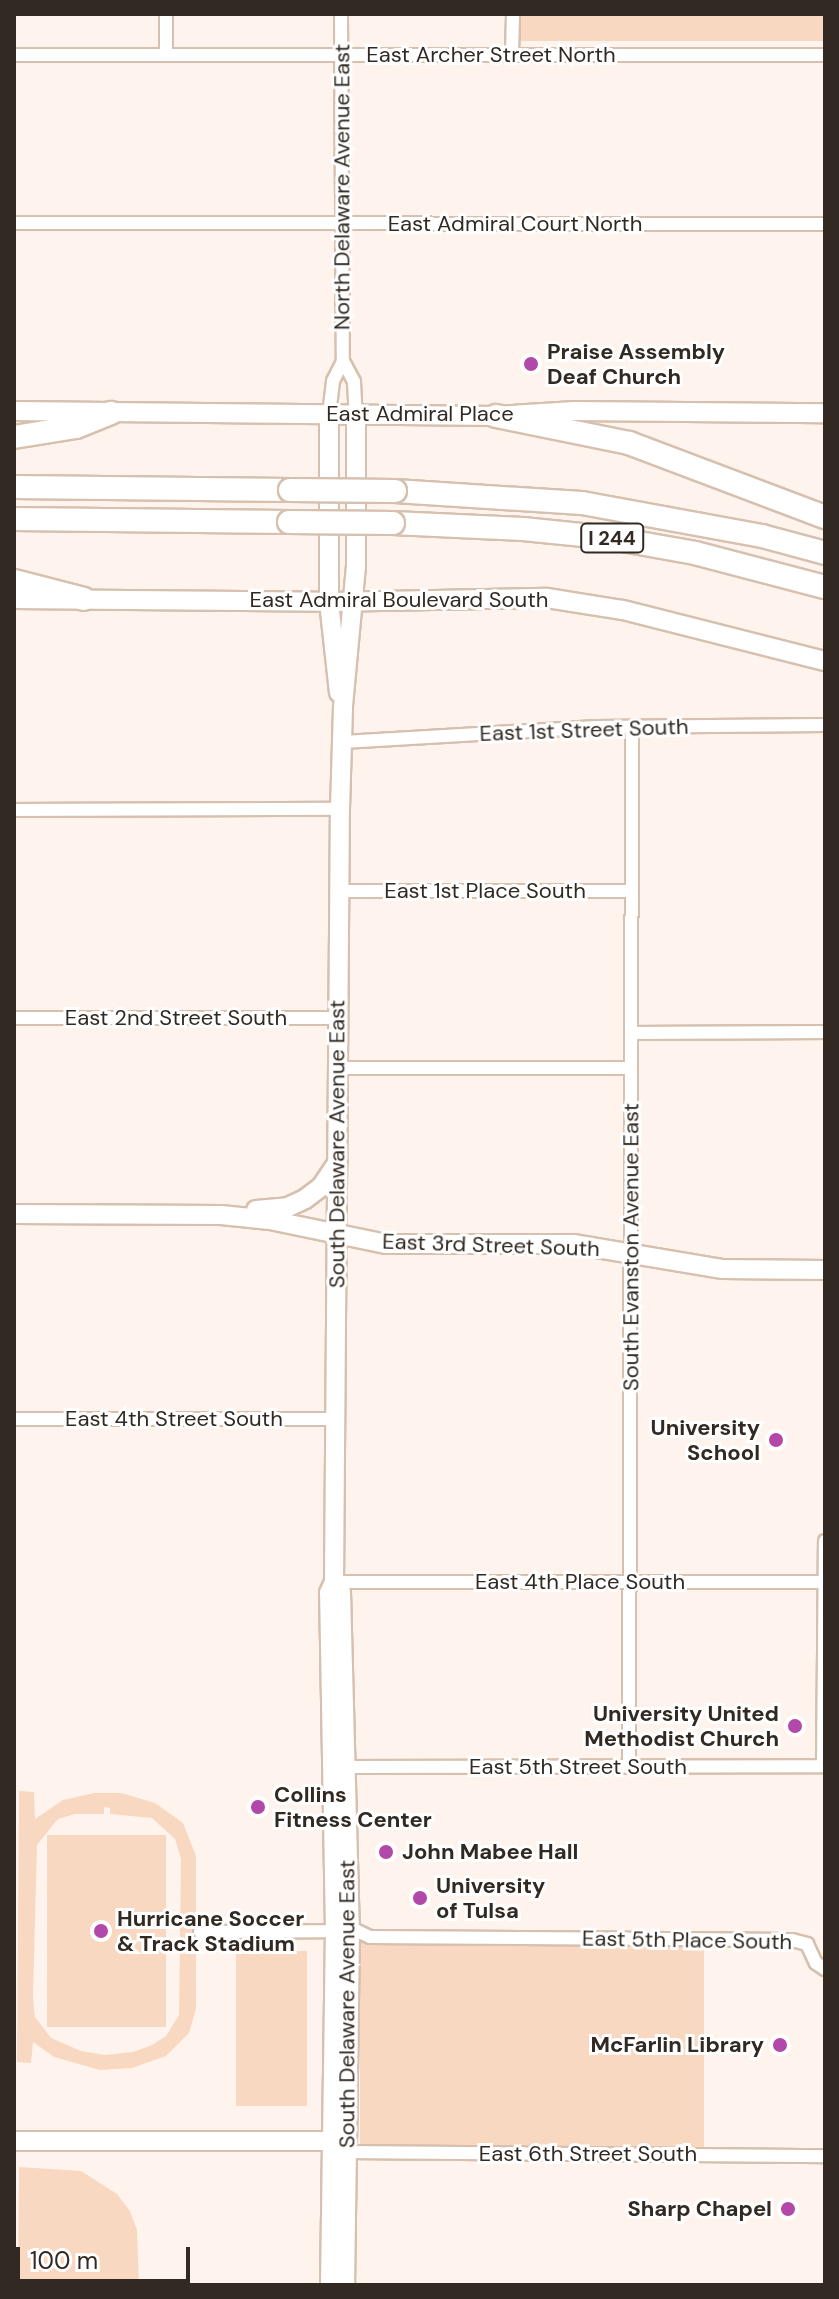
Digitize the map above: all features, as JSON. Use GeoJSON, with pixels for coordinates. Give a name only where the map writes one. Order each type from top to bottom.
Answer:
{"type":"FeatureCollection","features":[{"type":"Feature","properties":{"kind":"highway"},"geometry":{"type":"LineString","coordinates":[[14,437],[76,427],[111,413]]}},
{"type":"Feature","properties":{"kind":"highway"},"geometry":{"type":"LineString","coordinates":[[496,416],[629,443],[825,517]]}},
{"type":"Feature","properties":{"kind":"highway","name":"I 244"},"geometry":{"type":"LineString","coordinates":[[14,487],[395,491],[582,503],[762,536],[825,553]]}},
{"type":"Feature","properties":{"kind":"highway","name":"I 244"},"geometry":{"type":"LineString","coordinates":[[14,519],[393,523],[523,529],[611,538],[695,553],[825,587]]}},
{"type":"Feature","properties":{"kind":"highway"},"geometry":{"type":"LineString","coordinates":[[14,581],[84,599]]}},
{"type":"Feature","properties":{"kind":"street"},"geometry":{"type":"LineString","coordinates":[[166,14],[166,55]]}},
{"type":"Feature","properties":{"kind":"street","name":"North Delaware Avenue East"},"geometry":{"type":"LineString","coordinates":[[341,14],[343,361],[354,382],[356,415],[354,601]]}},
{"type":"Feature","properties":{"kind":"street"},"geometry":{"type":"LineString","coordinates":[[512,55],[513,14]]}},
{"type":"Feature","properties":{"kind":"street","name":"East Archer Street North"},"geometry":{"type":"LineString","coordinates":[[14,55],[825,55]]}},
{"type":"Feature","properties":{"kind":"street","name":"East Admiral Court North"},"geometry":{"type":"LineString","coordinates":[[14,223],[825,224]]}},
{"type":"Feature","properties":{"kind":"street","name":"North Delaware Avenue East"},"geometry":{"type":"LineString","coordinates":[[329,602],[329,414],[333,381],[343,361]]}},
{"type":"Feature","properties":{"kind":"street","name":"East Admiral Place"},"geometry":{"type":"LineString","coordinates":[[14,411],[496,416],[575,411],[825,413]]}},
{"type":"Feature","properties":{"kind":"street","name":"East Admiral Boulevard South"},"geometry":{"type":"LineString","coordinates":[[14,599],[329,602],[510,596],[586,603],[825,661]]}},
{"type":"Feature","properties":{"kind":"street","name":"South Delaware Avenue East"},"geometry":{"type":"LineString","coordinates":[[345,2285],[339,1767],[329,1593],[334,1582],[340,809],[343,706],[354,601]]}},
{"type":"Feature","properties":{"kind":"street","name":"South Delaware Avenue East"},"geometry":{"type":"LineString","coordinates":[[329,602],[343,706]]}},
{"type":"Feature","properties":{"kind":"street","name":"East 1st Street South"},"geometry":{"type":"LineString","coordinates":[[343,742],[558,728],[825,725]]}},
{"type":"Feature","properties":{"kind":"street","name":"South Evanston Avenue East"},"geometry":{"type":"LineString","coordinates":[[629,1767],[632,727]]}},
{"type":"Feature","properties":{"kind":"street"},"geometry":{"type":"LineString","coordinates":[[14,810],[340,809]]}},
{"type":"Feature","properties":{"kind":"street","name":"East 1st Place South"},"geometry":{"type":"LineString","coordinates":[[339,891],[631,891]]}},
{"type":"Feature","properties":{"kind":"street","name":"East 2nd Street South"},"geometry":{"type":"LineString","coordinates":[[14,1018],[339,1018]]}},
{"type":"Feature","properties":{"kind":"street"},"geometry":{"type":"LineString","coordinates":[[632,1033],[825,1032]]}},
{"type":"Feature","properties":{"kind":"street"},"geometry":{"type":"LineString","coordinates":[[339,1068],[631,1068]]}},
{"type":"Feature","properties":{"kind":"street"},"geometry":{"type":"LineString","coordinates":[[221,1215],[288,1207],[321,1187],[338,1162]]}},
{"type":"Feature","properties":{"kind":"street","name":"East 3rd Street South"},"geometry":{"type":"LineString","coordinates":[[14,1214],[221,1215],[270,1220],[386,1244],[573,1244],[723,1269],[825,1270]]}},
{"type":"Feature","properties":{"kind":"street","name":"East 4th Street South"},"geometry":{"type":"LineString","coordinates":[[14,1419],[334,1419]]}},
{"type":"Feature","properties":{"kind":"street"},"geometry":{"type":"LineString","coordinates":[[824,1766],[825,1541]]}},
{"type":"Feature","properties":{"kind":"street","name":"East 4th Place South"},"geometry":{"type":"LineString","coordinates":[[334,1582],[825,1582]]}},
{"type":"Feature","properties":{"kind":"street","name":"East 5th Street South"},"geometry":{"type":"LineString","coordinates":[[339,1767],[824,1766]]}},
{"type":"Feature","properties":{"kind":"street","name":"East 5th Place South"},"geometry":{"type":"LineString","coordinates":[[200,1932],[342,1931],[370,1937],[792,1940],[807,1944],[816,1963],[825,1969]]}},
{"type":"Feature","properties":{"kind":"street","name":"East 6th Street South"},"geometry":{"type":"LineString","coordinates":[[14,2141],[825,2156]]}},
{"type":"Feature","properties":{"kind":"street","name":"South Delaware Avenue East"},"geometry":{"type":"LineString","coordinates":[[330,2285],[343,2145]]}},
{"type":"Feature","properties":{"kind":"shaded area"},"geometry":{"type":"Polygon","coordinates":[[[519,14],[825,14],[825,41],[519,41],[519,14]]]}},
{"type":"Feature","properties":{"kind":"shaded area"},"geometry":{"type":"Polygon","coordinates":[[[19,1791],[34,1792],[35,1819],[63,1800],[94,1793],[121,1793],[155,1803],[183,1823],[196,1856],[196,2009],[189,2033],[166,2056],[132,2068],[100,2070],[54,2057],[33,2042],[31,2063],[17,2062],[19,1791]],[[104,1807],[104,1814],[75,1814],[58,1819],[37,1845],[33,1997],[35,2017],[51,2038],[81,2051],[105,2055],[133,2052],[152,2045],[166,2036],[179,2015],[181,1859],[175,1839],[152,1818],[110,1814],[110,1808],[104,1807]]]}},
{"type":"Feature","properties":{"kind":"shaded area"},"geometry":{"type":"Polygon","coordinates":[[[47,1835],[166,1835],[166,2027],[47,2027],[47,1835]]]}},
{"type":"Feature","properties":{"kind":"shaded area"},"geometry":{"type":"Polygon","coordinates":[[[360,1942],[704,1942],[704,2147],[360,2147],[360,1942]]]}},
{"type":"Feature","properties":{"kind":"shaded area"},"geometry":{"type":"Polygon","coordinates":[[[236,1951],[307,1951],[307,2106],[236,2106],[236,1951]]]}},
{"type":"Feature","properties":{"kind":"shaded area"},"geometry":{"type":"Polygon","coordinates":[[[19,2167],[81,2171],[117,2194],[130,2211],[137,2230],[139,2285],[23,2285],[18,2278],[19,2167]]]}},
{"type":"Feature","properties":{"kind":"place","name":"Praise Assembly Deaf Church"},"geometry":{"type":"Point","coordinates":[531,364]}},
{"type":"Feature","properties":{"kind":"place","name":"University School"},"geometry":{"type":"Point","coordinates":[776,1440]}},
{"type":"Feature","properties":{"kind":"place","name":"University United Methodist Church"},"geometry":{"type":"Point","coordinates":[795,1726]}},
{"type":"Feature","properties":{"kind":"place","name":"Collins Fitness Center"},"geometry":{"type":"Point","coordinates":[258,1807]}},
{"type":"Feature","properties":{"kind":"place","name":"John Mabee Hall"},"geometry":{"type":"Point","coordinates":[386,1852]}},
{"type":"Feature","properties":{"kind":"place","name":"University of Tulsa"},"geometry":{"type":"Point","coordinates":[420,1898]}},
{"type":"Feature","properties":{"kind":"place","name":"Hurricane Soccer & Track Stadium"},"geometry":{"type":"Point","coordinates":[101,1931]}},
{"type":"Feature","properties":{"kind":"place","name":"McFarlin Library"},"geometry":{"type":"Point","coordinates":[780,2045]}},
{"type":"Feature","properties":{"kind":"place","name":"Sharp Chapel"},"geometry":{"type":"Point","coordinates":[788,2209]}}]}
